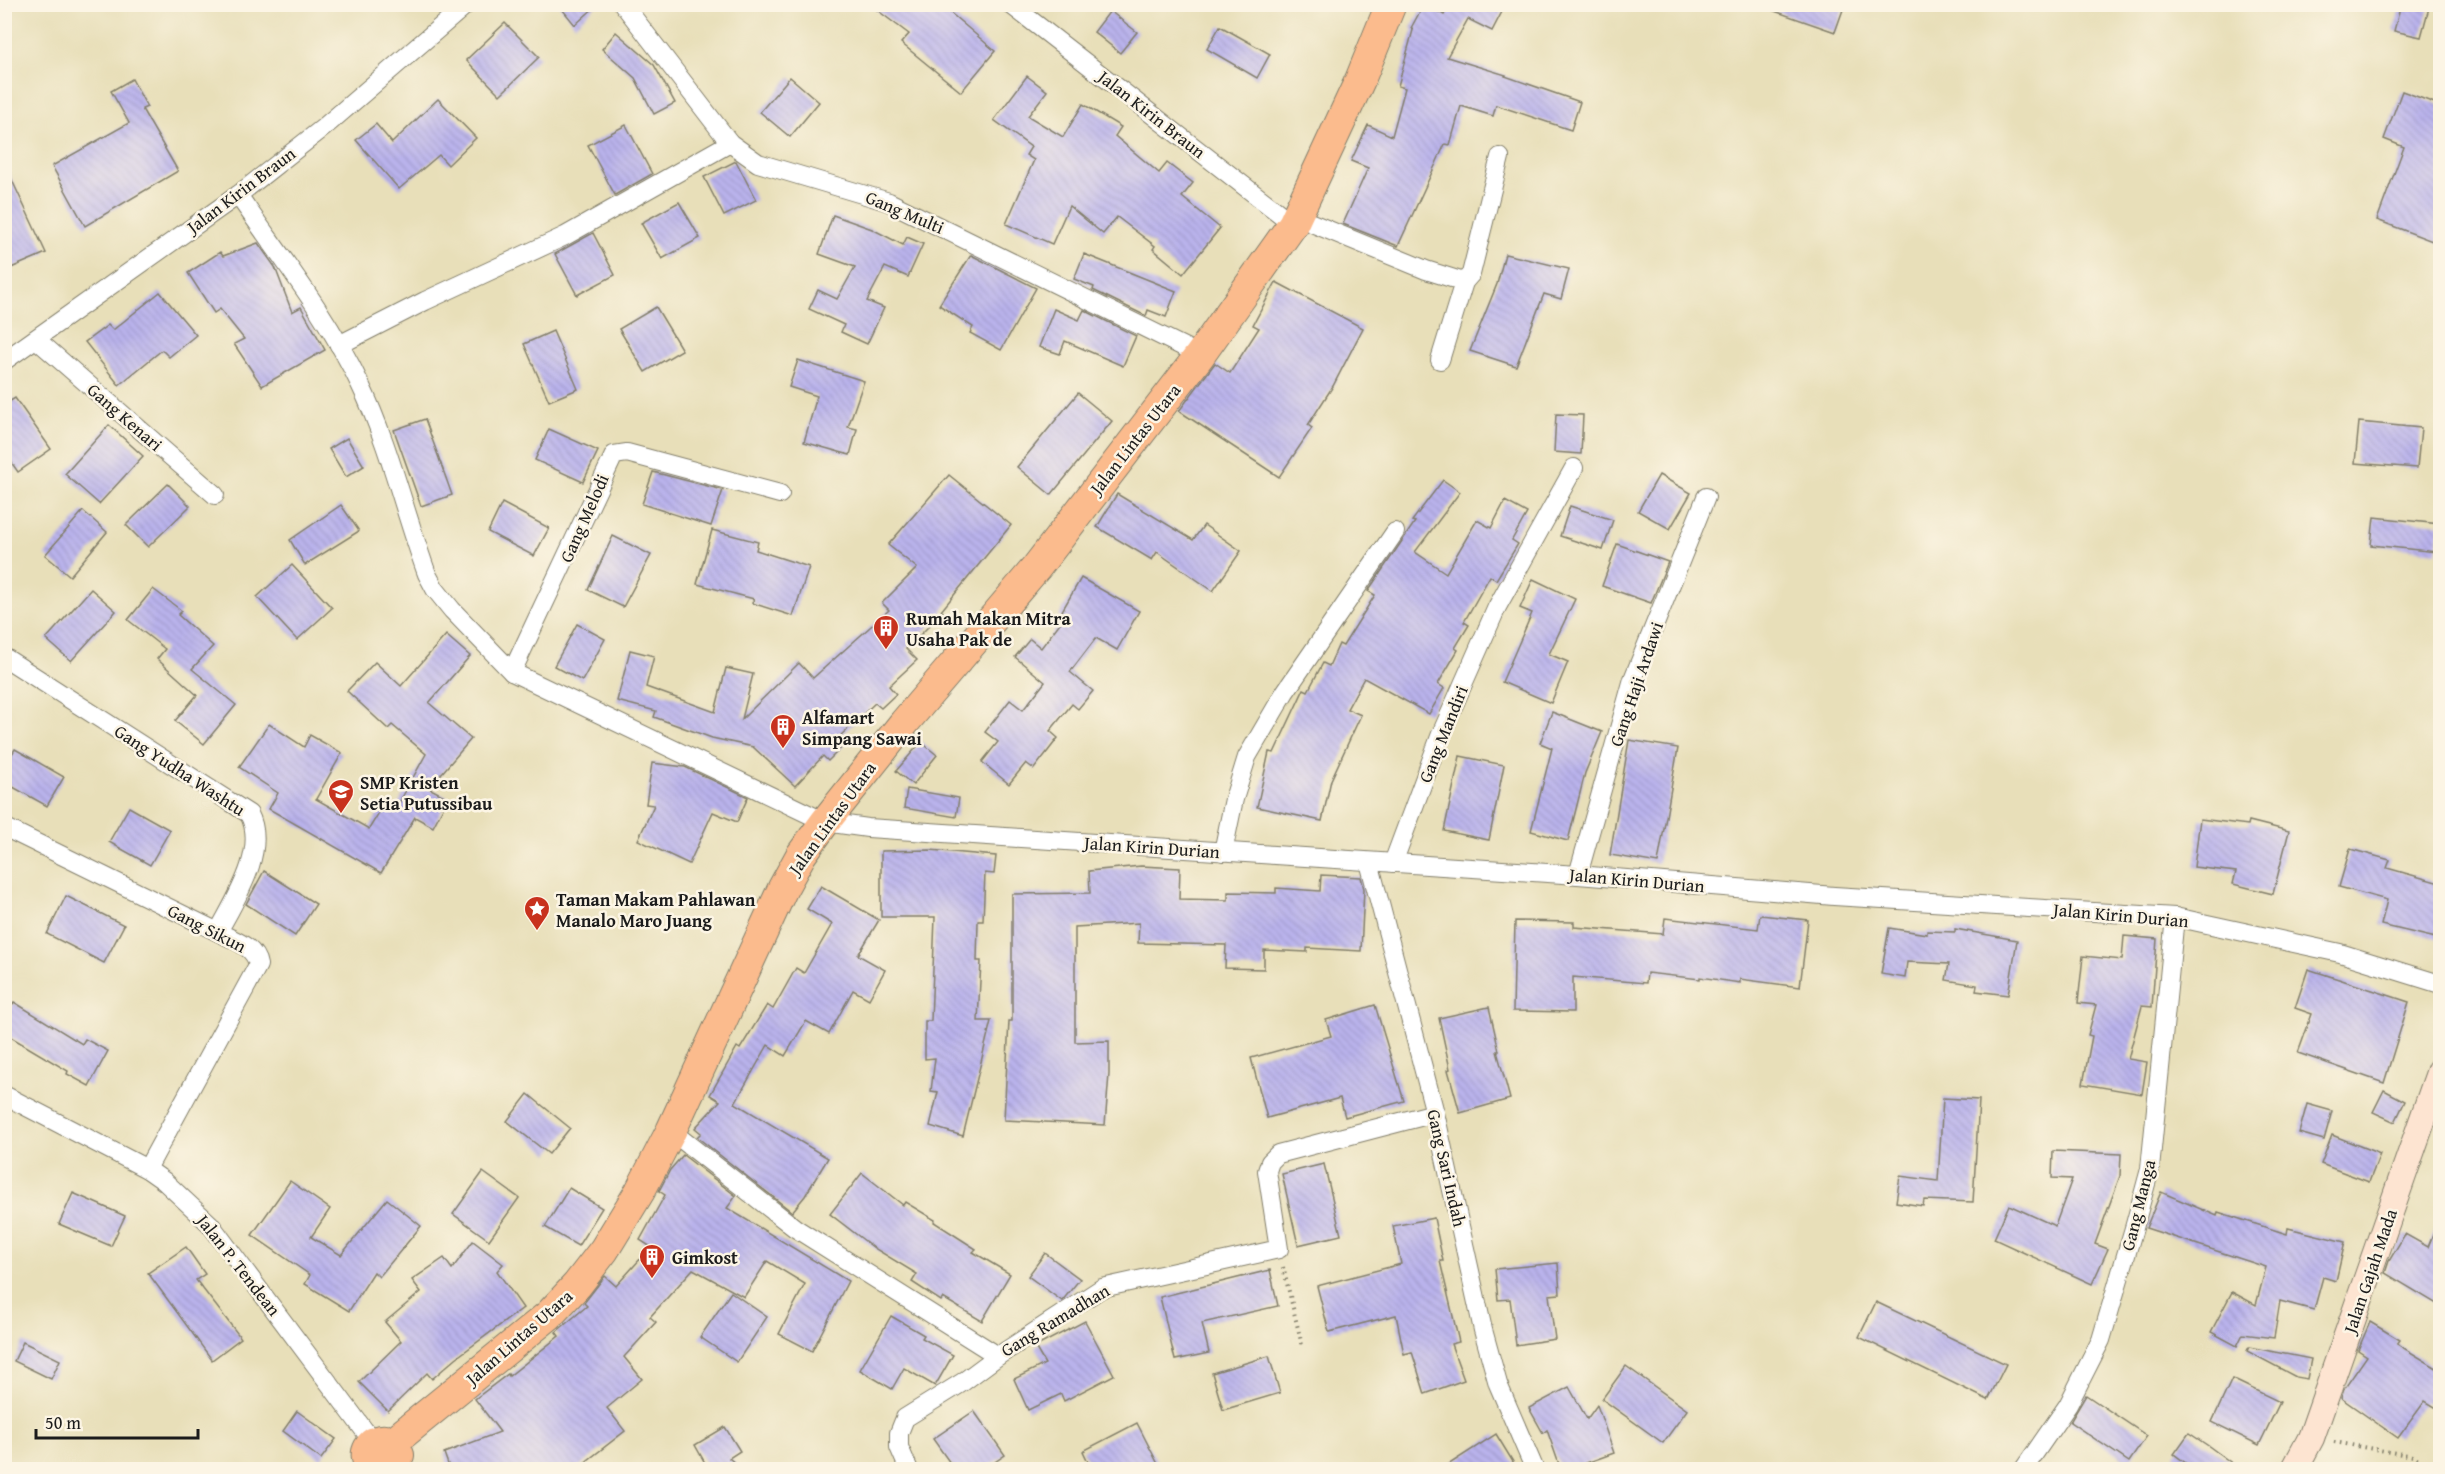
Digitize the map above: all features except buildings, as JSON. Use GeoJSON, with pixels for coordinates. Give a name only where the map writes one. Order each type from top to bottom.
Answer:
{"type":"FeatureCollection","features":[{"type":"Feature","properties":{"kind":"highway","name":"Jalan Lintas Utara"},"geometry":{"type":"LineString","coordinates":[[382,1462],[549,1315],[578,1285],[604,1250],[640,1191],[671,1131],[783,888],[801,855],[904,723],[1036,568],[1200,355],[1295,220],[1350,101],[1390,4]]}},
{"type":"Feature","properties":{"kind":"main road","name":"Jalan Gajah Mada"},"geometry":{"type":"LineString","coordinates":[[2294,1470],[2311,1438],[2440,1070]]}},
{"type":"Feature","properties":{"kind":"street","name":"Jalan Kirin Braun"},"geometry":{"type":"LineString","coordinates":[[4,362],[238,195],[323,128],[468,4]]}},
{"type":"Feature","properties":{"kind":"street","name":"Gang Multi"},"geometry":{"type":"LineString","coordinates":[[623,4],[730,143],[758,163],[889,202],[1200,355]]}},
{"type":"Feature","properties":{"kind":"street","name":"Jalan Kirin Braun"},"geometry":{"type":"LineString","coordinates":[[1010,4],[1295,220],[1426,270],[1464,282]]}},
{"type":"Feature","properties":{"kind":"street"},"geometry":{"type":"LineString","coordinates":[[339,345],[565,236],[730,143]]}},
{"type":"Feature","properties":{"kind":"street"},"geometry":{"type":"LineString","coordinates":[[1440,360],[1464,282],[1471,274],[1500,158]]}},
{"type":"Feature","properties":{"kind":"street"},"geometry":{"type":"LineString","coordinates":[[238,195],[339,345],[361,385],[427,574],[435,589],[452,610],[509,670],[825,822]]}},
{"type":"Feature","properties":{"kind":"street","name":"Gang Kenari"},"geometry":{"type":"LineString","coordinates":[[36,339],[214,495]]}},
{"type":"Feature","properties":{"kind":"street","name":"Gang Melodi"},"geometry":{"type":"LineString","coordinates":[[509,670],[523,653],[614,455],[627,453],[780,494]]}},
{"type":"Feature","properties":{"kind":"street","name":"Gang Mandiri"},"geometry":{"type":"LineString","coordinates":[[1394,863],[1441,734],[1497,607],[1574,468]]}},
{"type":"Feature","properties":{"kind":"street","name":"Gang Haji Ardawi"},"geometry":{"type":"LineString","coordinates":[[1578,875],[1633,679],[1706,497]]}},
{"type":"Feature","properties":{"kind":"street"},"geometry":{"type":"LineString","coordinates":[[1223,852],[1233,799],[1247,757],[1285,692],[1395,531]]}},
{"type":"Feature","properties":{"kind":"street","name":"Gang Yudha Washtu"},"geometry":{"type":"LineString","coordinates":[[4,657],[249,814],[256,831],[256,842],[244,883],[218,932]]}},
{"type":"Feature","properties":{"kind":"street","name":"Jalan Kirin Durian"},"geometry":{"type":"LineString","coordinates":[[825,822],[868,828],[1578,875],[1834,896],[2175,917],[2340,953],[2440,984]]}},
{"type":"Feature","properties":{"kind":"street","name":"Gang Sikun"},"geometry":{"type":"LineString","coordinates":[[4,827],[218,932],[252,950],[257,956],[258,965],[147,1169]]}},
{"type":"Feature","properties":{"kind":"street","name":"Gang Sari Indah"},"geometry":{"type":"LineString","coordinates":[[1369,862],[1435,1113],[1483,1330],[1498,1384],[1535,1470]]}},
{"type":"Feature","properties":{"kind":"street","name":"Gang Manga"},"geometry":{"type":"LineString","coordinates":[[2023,1470],[2068,1405],[2101,1340],[2134,1228],[2150,1169],[2175,917]]}},
{"type":"Feature","properties":{"kind":"street","name":"Jalan P. Tendean"},"geometry":{"type":"LineString","coordinates":[[4,1095],[147,1169],[164,1181],[210,1224],[382,1462]]}},
{"type":"Feature","properties":{"kind":"street"},"geometry":{"type":"LineString","coordinates":[[1279,1249],[1267,1171],[1270,1162],[1278,1154],[1435,1113]]}},
{"type":"Feature","properties":{"kind":"street","name":"Gang Ramadhan"},"geometry":{"type":"LineString","coordinates":[[671,1131],[812,1239],[998,1356],[1102,1288],[1279,1249]]}},
{"type":"Feature","properties":{"kind":"street"},"geometry":{"type":"LineString","coordinates":[[909,1470],[900,1447],[899,1433],[904,1418],[963,1382],[998,1356]]}},
{"type":"Feature","properties":{"kind":"path"},"geometry":{"type":"LineString","coordinates":[[1279,1249],[1302,1345]]}},
{"type":"Feature","properties":{"kind":"path"},"geometry":{"type":"LineString","coordinates":[[2311,1438],[2413,1456],[2440,1470]]}},
{"type":"Feature","properties":{"kind":"place","name":"Rumah Makan Mitra Usaha Pak de"},"geometry":{"type":"Point","coordinates":[886,651]}},
{"type":"Feature","properties":{"kind":"place","name":"Alfamart Simpang Sawai"},"geometry":{"type":"Point","coordinates":[783,750]}},
{"type":"Feature","properties":{"kind":"place","name":"SMP Kristen Setia Putussibau"},"geometry":{"type":"Point","coordinates":[341,815]}},
{"type":"Feature","properties":{"kind":"place","name":"Taman Makam Pahlawan Manalo Maro Juang"},"geometry":{"type":"Point","coordinates":[537,932]}},
{"type":"Feature","properties":{"kind":"place","name":"Gimkost"},"geometry":{"type":"Point","coordinates":[652,1280]}}]}
